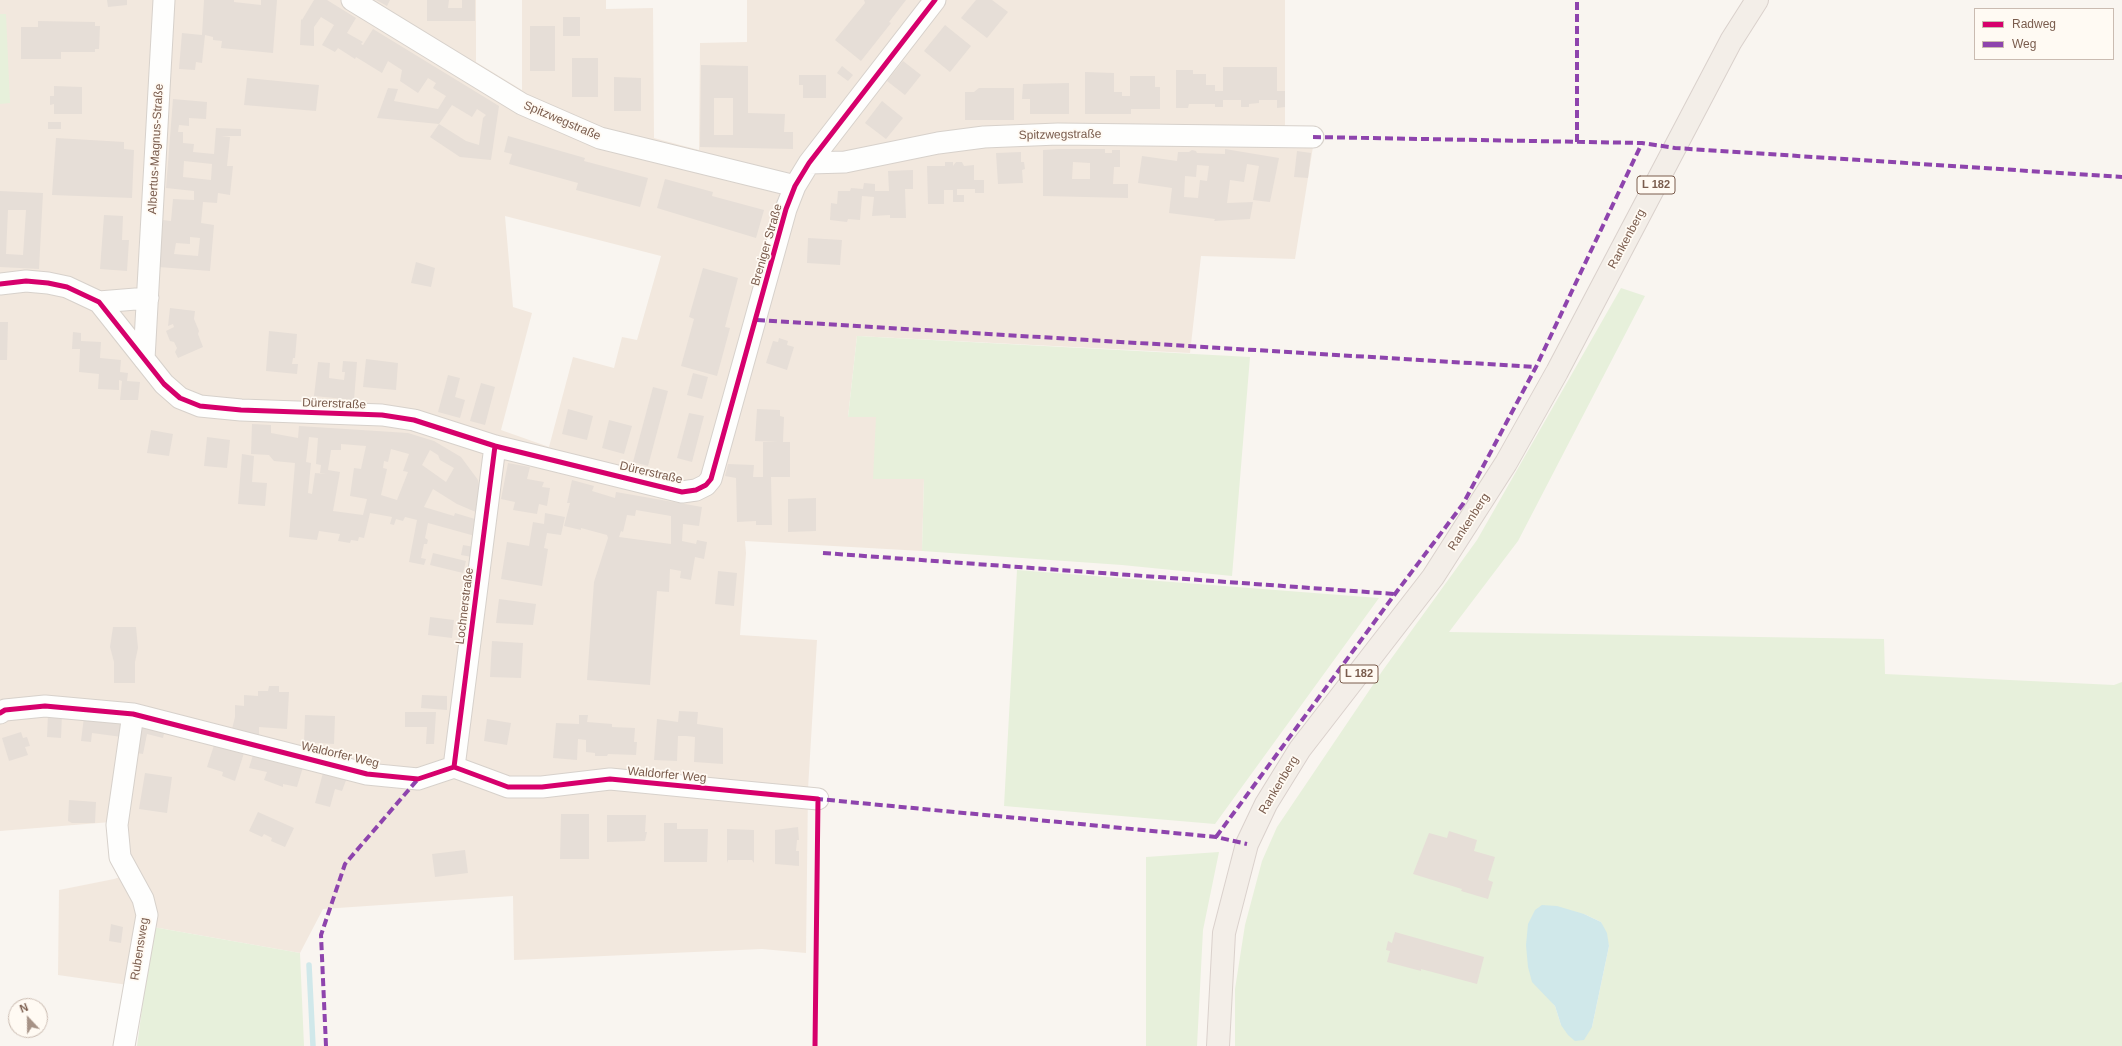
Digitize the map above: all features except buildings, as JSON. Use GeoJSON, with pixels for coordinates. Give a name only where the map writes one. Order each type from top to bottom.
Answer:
{"type":"FeatureCollection","features":[{"type":"Feature","properties":{"kind":"main road","name":"Rankenberg"},"geometry":{"type":"LineString","coordinates":[[1218,1046],[1224,933],[1247,844],[1266,804],[1300,749],[1433,578],[1506,463],[1557,372],[1731,41],[1757,0]]}},
{"type":"Feature","properties":{"kind":"street","name":"Albertus-Magnus-Straße"},"geometry":{"type":"LineString","coordinates":[[144,359],[164,0]]}},
{"type":"Feature","properties":{"kind":"street","name":"Spitzwegstraße"},"geometry":{"type":"LineString","coordinates":[[352,0],[522,104],[600,138],[795,186]]}},
{"type":"Feature","properties":{"kind":"street","name":"Breniger Straße"},"geometry":{"type":"LineString","coordinates":[[706,485],[711,479],[786,209],[795,186],[809,163],[935,0]]}},
{"type":"Feature","properties":{"kind":"street","name":"Spitzwegstraße"},"geometry":{"type":"LineString","coordinates":[[809,163],[845,162],[938,143],[984,137],[1058,134],[1313,137]]}},
{"type":"Feature","properties":{"kind":"street","name":"Dürerstraße"},"geometry":{"type":"LineString","coordinates":[[0,284],[26,282],[48,283],[67,287],[99,302],[164,384],[180,398],[200,406],[241,410],[382,415],[414,420],[495,446],[682,492],[696,490],[706,485]]}},
{"type":"Feature","properties":{"kind":"street"},"geometry":{"type":"LineString","coordinates":[[99,302],[148,298]]}},
{"type":"Feature","properties":{"kind":"street","name":"Lochnerstraße"},"geometry":{"type":"LineString","coordinates":[[454,767],[495,446]]}},
{"type":"Feature","properties":{"kind":"street","name":"Waldorfer Weg"},"geometry":{"type":"LineString","coordinates":[[0,712],[5,710],[45,706],[133,714],[367,774],[418,779],[454,767],[508,787],[542,787],[610,779],[818,799]]}},
{"type":"Feature","properties":{"kind":"street","name":"Rubensweg"},"geometry":{"type":"LineString","coordinates":[[124,1046],[147,915],[143,899],[120,857],[117,825],[133,714]]}},
{"type":"Feature","properties":{"kind":"shaded area"},"geometry":{"type":"Polygon","coordinates":[[[0,0],[476,0],[476,62],[522,90],[522,0],[606,0],[606,9],[653,8],[654,138],[699,150],[700,43],[747,42],[747,0],[1285,0],[1285,128],[1316,128],[1295,259],[1201,256],[1190,353],[857,336],[848,417],[876,417],[924,479],[922,551],[745,541],[746,553],[740,635],[817,640],[808,789],[806,953],[762,949],[514,960],[513,896],[323,909],[300,953],[153,927],[128,985],[58,975],[59,890],[114,879],[129,874],[111,822],[0,831],[0,0]],[[505,216],[513,307],[532,313],[501,430],[549,447],[573,357],[614,368],[622,337],[637,340],[661,256],[505,216]]]}},
{"type":"Feature","properties":{"kind":"green space"},"geometry":{"type":"Polygon","coordinates":[[[0,14],[6,14],[10,103],[0,104],[0,14]]]}},
{"type":"Feature","properties":{"kind":"green space"},"geometry":{"type":"Polygon","coordinates":[[[1621,288],[1645,296],[1518,541],[1449,632],[1884,639],[1885,674],[2114,685],[2122,682],[2122,1046],[1235,1046],[1235,989],[1245,925],[1262,861],[1277,827],[1383,670],[1477,540],[1621,288]],[[1584,914],[1546,995],[1555,1006],[1561,1025],[1592,1027],[1609,946],[1601,922],[1584,914]]]}},
{"type":"Feature","properties":{"kind":"green space"},"geometry":{"type":"Polygon","coordinates":[[[857,336],[1250,357],[1232,576],[1122,565],[922,551],[924,479],[873,479],[876,417],[848,417],[857,336]]]}},
{"type":"Feature","properties":{"kind":"green space"},"geometry":{"type":"Polygon","coordinates":[[[1017,570],[1379,598],[1215,824],[1004,806],[1017,570]]]}},
{"type":"Feature","properties":{"kind":"green space"},"geometry":{"type":"Polygon","coordinates":[[[1219,852],[1203,930],[1197,1046],[1146,1046],[1146,857],[1219,852]]]}},
{"type":"Feature","properties":{"kind":"green space"},"geometry":{"type":"Polygon","coordinates":[[[153,927],[300,953],[304,1046],[137,1046],[153,927]]]}},
{"type":"Feature","properties":{"kind":"water"},"geometry":{"type":"Polygon","coordinates":[[[1542,905],[1557,906],[1584,914],[1601,922],[1607,933],[1609,946],[1592,1027],[1584,1040],[1575,1041],[1568,1035],[1561,1025],[1555,1006],[1532,982],[1528,967],[1526,945],[1528,924],[1535,910],[1542,905]]]}},
{"type":"Feature","properties":{"kind":"waterway"},"geometry":{"type":"LineString","coordinates":[[309,965],[313,1046]]}},
{"type":"Feature","properties":{"kind":"marked path"},"geometry":{"type":"LineString","coordinates":[[1577,0],[1577,142]]}},
{"type":"Feature","properties":{"kind":"marked path"},"geometry":{"type":"LineString","coordinates":[[1313,137],[1642,143],[1675,148],[2122,177]]}},
{"type":"Feature","properties":{"kind":"marked path"},"geometry":{"type":"LineString","coordinates":[[1216,837],[1463,504],[1536,367],[1642,143]]}},
{"type":"Feature","properties":{"kind":"marked path"},"geometry":{"type":"LineString","coordinates":[[757,320],[1536,367]]}},
{"type":"Feature","properties":{"kind":"marked path"},"geometry":{"type":"LineString","coordinates":[[823,553],[1395,594]]}},
{"type":"Feature","properties":{"kind":"marked path"},"geometry":{"type":"LineString","coordinates":[[326,1046],[321,935],[345,864],[418,779]]}},
{"type":"Feature","properties":{"kind":"marked path"},"geometry":{"type":"LineString","coordinates":[[818,802],[818,799],[1216,837],[1247,844]]}},
{"type":"Feature","properties":{"kind":"cycle path"},"geometry":{"type":"LineString","coordinates":[[0,284],[26,281],[48,283],[67,287],[99,302],[164,384],[180,398],[200,406],[241,410],[382,415],[414,420],[495,446],[682,492],[696,490],[706,485],[711,479],[786,209],[795,186],[809,163],[935,0]]}},
{"type":"Feature","properties":{"kind":"cycle path"},"geometry":{"type":"LineString","coordinates":[[454,767],[495,446]]}},
{"type":"Feature","properties":{"kind":"cycle path"},"geometry":{"type":"LineString","coordinates":[[0,713],[5,710],[45,706],[133,714],[367,774],[418,779],[454,767],[508,787],[542,787],[610,779],[818,799],[815,1046]]}}]}
